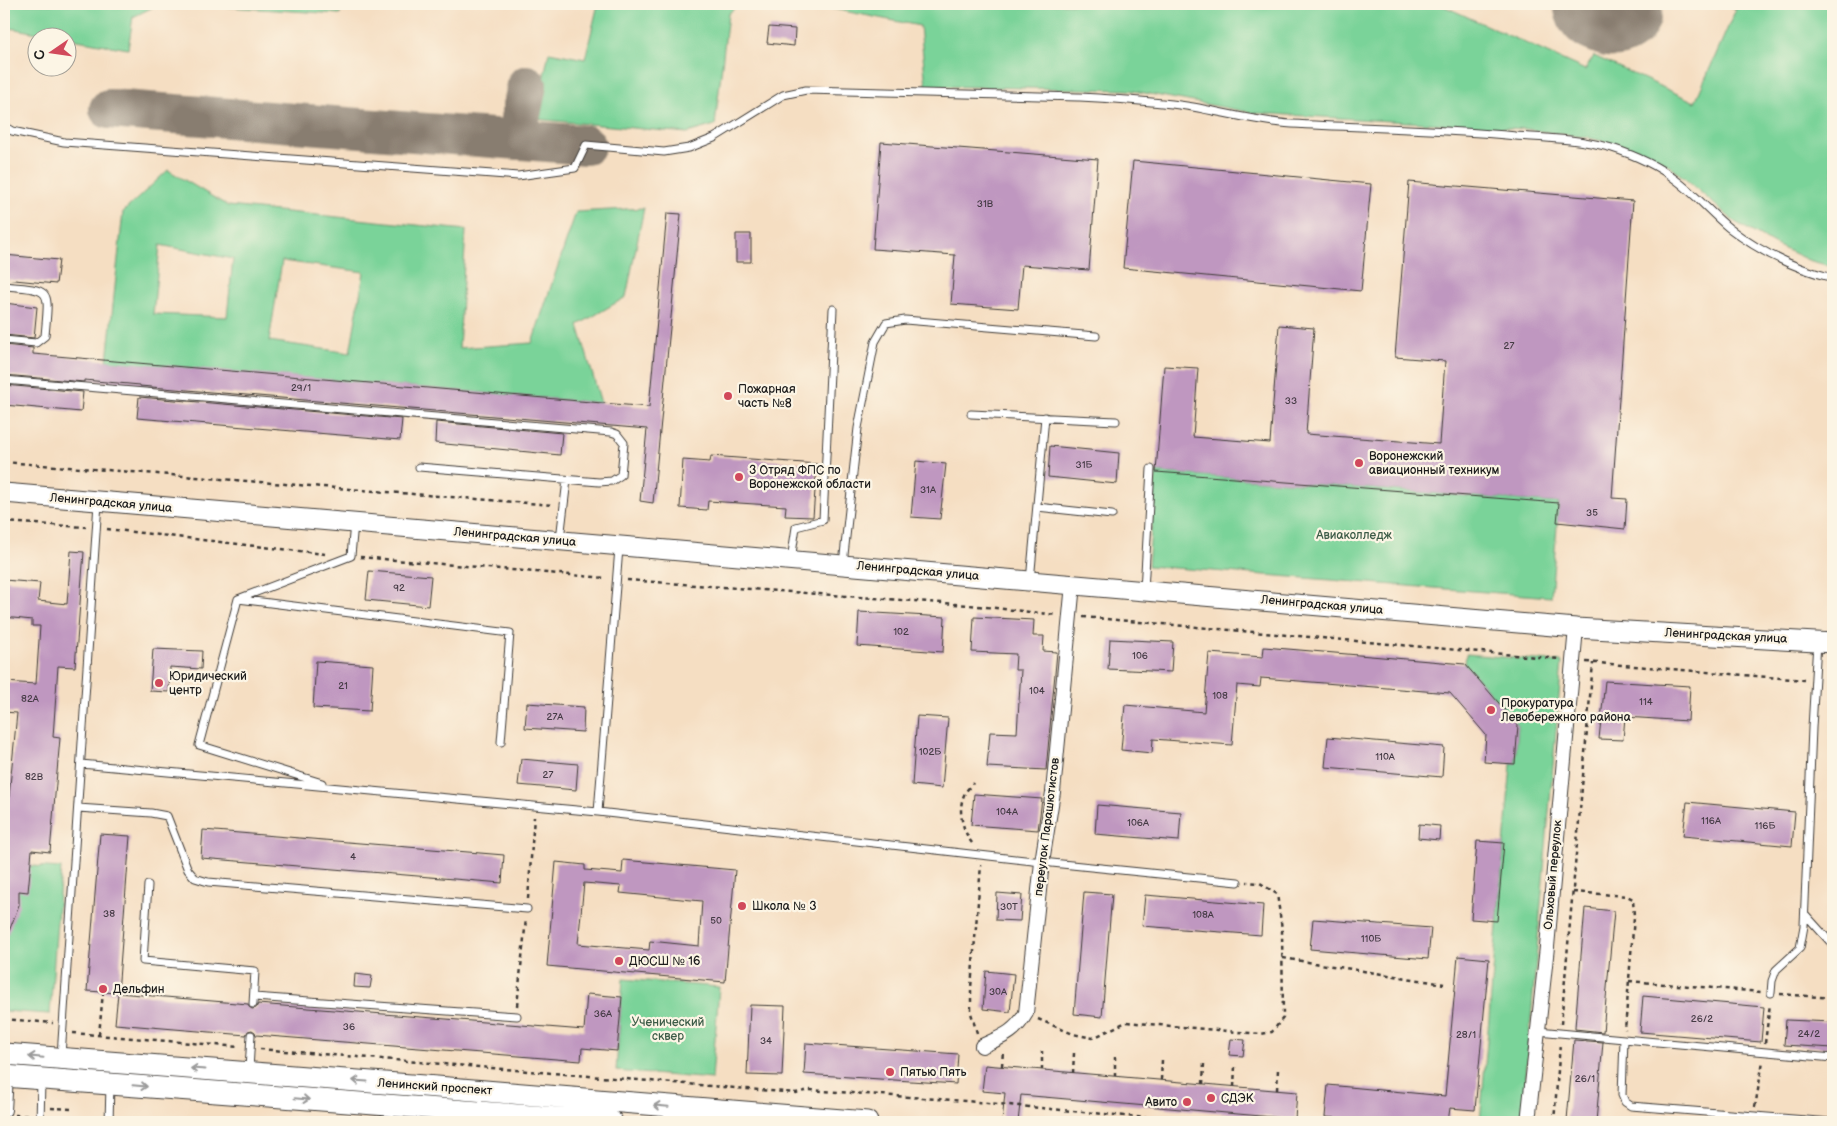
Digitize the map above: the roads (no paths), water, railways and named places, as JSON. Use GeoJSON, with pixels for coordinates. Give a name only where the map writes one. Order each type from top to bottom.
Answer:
{"type":"FeatureCollection","features":[{"type":"Feature","properties":{"kind":"main road","name":"Ленинградская улица"},"geometry":{"type":"LineString","coordinates":[[4,493],[1576,628],[1825,642]]}},
{"type":"Feature","properties":{"kind":"main road","name":"Ленинский проспект"},"geometry":{"type":"LineString","coordinates":[[4,1054],[437,1086],[867,1122]]}},
{"type":"Feature","properties":{"kind":"main road","name":"Ленинский проспект"},"geometry":{"type":"LineString","coordinates":[[5,1076],[436,1113],[612,1122]]}},
{"type":"Feature","properties":{"kind":"street","name":"переулок Парашютистов"},"geometry":{"type":"LineString","coordinates":[[982,1046],[1006,1035],[1019,1026],[1026,1013],[1042,862],[1053,792],[1073,584]]}},
{"type":"Feature","properties":{"kind":"street","name":"Ольховый переулок"},"geometry":{"type":"LineString","coordinates":[[1528,1122],[1576,628]]}},
{"type":"Feature","properties":{"kind":"street"},"geometry":{"type":"LineString","coordinates":[[5,1076],[8,1112]]}},
{"type":"Feature","properties":{"kind":"lane"},"geometry":{"type":"LineString","coordinates":[[4,126],[12,131],[64,142],[518,176],[575,168],[586,145],[664,152],[689,148],[714,138],[783,95],[806,90],[1078,97],[1118,100],[1191,107],[1275,122],[1465,131],[1569,140],[1610,148],[1630,154],[1662,170],[1678,181],[1730,229],[1758,247],[1781,260],[1811,273],[1833,278]]}},
{"type":"Feature","properties":{"kind":"lane"},"geometry":{"type":"LineString","coordinates":[[4,286],[37,289],[44,292],[48,300],[45,336],[41,340],[36,343],[4,340]]}},
{"type":"Feature","properties":{"kind":"lane"},"geometry":{"type":"LineString","coordinates":[[791,560],[796,527],[823,520],[833,310]]}},
{"type":"Feature","properties":{"kind":"lane"},"geometry":{"type":"LineString","coordinates":[[843,565],[858,428],[875,342],[886,323],[905,320],[1096,336]]}},
{"type":"Feature","properties":{"kind":"lane"},"geometry":{"type":"LineString","coordinates":[[4,380],[611,432],[617,434],[624,443],[620,475],[612,481],[567,480],[419,467]]}},
{"type":"Feature","properties":{"kind":"lane"},"geometry":{"type":"LineString","coordinates":[[971,414],[1116,421]]}},
{"type":"Feature","properties":{"kind":"lane"},"geometry":{"type":"LineString","coordinates":[[1030,581],[1045,417]]}},
{"type":"Feature","properties":{"kind":"lane"},"geometry":{"type":"LineString","coordinates":[[1144,590],[1151,469]]}},
{"type":"Feature","properties":{"kind":"lane"},"geometry":{"type":"LineString","coordinates":[[560,541],[567,480]]}},
{"type":"Feature","properties":{"kind":"lane"},"geometry":{"type":"LineString","coordinates":[[61,1059],[98,501]]}},
{"type":"Feature","properties":{"kind":"lane"},"geometry":{"type":"LineString","coordinates":[[1037,507],[1112,515]]}},
{"type":"Feature","properties":{"kind":"lane"},"geometry":{"type":"LineString","coordinates":[[238,599],[351,556],[354,523]]}},
{"type":"Feature","properties":{"kind":"lane"},"geometry":{"type":"LineString","coordinates":[[598,812],[619,546]]}},
{"type":"Feature","properties":{"kind":"lane"},"geometry":{"type":"LineString","coordinates":[[238,599],[510,632],[501,742]]}},
{"type":"Feature","properties":{"kind":"lane"},"geometry":{"type":"LineString","coordinates":[[238,599],[199,746],[336,788]]}},
{"type":"Feature","properties":{"kind":"lane"},"geometry":{"type":"LineString","coordinates":[[1771,993],[1772,981],[1776,970],[1800,948],[1804,926],[1814,681],[1825,642]]}},
{"type":"Feature","properties":{"kind":"lane"},"geometry":{"type":"LineString","coordinates":[[81,764],[598,812],[1238,882]]}},
{"type":"Feature","properties":{"kind":"lane"},"geometry":{"type":"LineString","coordinates":[[78,808],[167,816],[188,870],[195,878],[208,882],[527,909]]}},
{"type":"Feature","properties":{"kind":"lane"},"geometry":{"type":"LineString","coordinates":[[148,885],[142,961],[255,971],[253,1000],[517,1016]]}},
{"type":"Feature","properties":{"kind":"lane"},"geometry":{"type":"LineString","coordinates":[[1805,914],[1833,945]]}},
{"type":"Feature","properties":{"kind":"lane"},"geometry":{"type":"LineString","coordinates":[[1538,1031],[1833,1058]]}},
{"type":"Feature","properties":{"kind":"lane"},"geometry":{"type":"LineString","coordinates":[[249,1073],[251,1035]]}},
{"type":"Feature","properties":{"kind":"lane"},"geometry":{"type":"LineString","coordinates":[[1624,1039],[1622,1095],[1625,1102],[1631,1106],[1754,1119],[1831,1122]]}},
{"type":"Feature","properties":{"kind":"lane"},"geometry":{"type":"LineString","coordinates":[[40,1120],[41,1079]]}},
{"type":"Feature","properties":{"kind":"lane"},"geometry":{"type":"LineString","coordinates":[[109,1122],[110,1084]]}},
{"type":"Feature","properties":{"kind":"place","name":"Пожарная часть №8"},"geometry":{"type":"Point","coordinates":[728,396]}},
{"type":"Feature","properties":{"kind":"place","name":"Воронежский авиационный техникум"},"geometry":{"type":"Point","coordinates":[1359,463]}},
{"type":"Feature","properties":{"kind":"place","name":"3 Отряд ФПС по Воронежской области"},"geometry":{"type":"Point","coordinates":[739,477]}},
{"type":"Feature","properties":{"kind":"place","name":"Юридический центр"},"geometry":{"type":"Point","coordinates":[159,683]}},
{"type":"Feature","properties":{"kind":"place","name":"Прокуратура Левобережного района"},"geometry":{"type":"Point","coordinates":[1491,710]}},
{"type":"Feature","properties":{"kind":"place","name":"Школа № 3"},"geometry":{"type":"Point","coordinates":[742,906]}},
{"type":"Feature","properties":{"kind":"place","name":"ДЮСШ № 16"},"geometry":{"type":"Point","coordinates":[619,961]}},
{"type":"Feature","properties":{"kind":"place","name":"Дельфин"},"geometry":{"type":"Point","coordinates":[103,989]}},
{"type":"Feature","properties":{"kind":"place","name":"Пятью Пять"},"geometry":{"type":"Point","coordinates":[890,1072]}},
{"type":"Feature","properties":{"kind":"place","name":"СДЭК"},"geometry":{"type":"Point","coordinates":[1211,1098]}},
{"type":"Feature","properties":{"kind":"place","name":"Авито"},"geometry":{"type":"Point","coordinates":[1187,1102]}},
{"type":"Feature","properties":{"kind":"park label","name":"Авиаколледж"},"geometry":{"type":"Point","coordinates":[1354,535]}},
{"type":"Feature","properties":{"kind":"park label","name":"Ученический сквер"},"geometry":{"type":"Point","coordinates":[668,1029]}}]}
